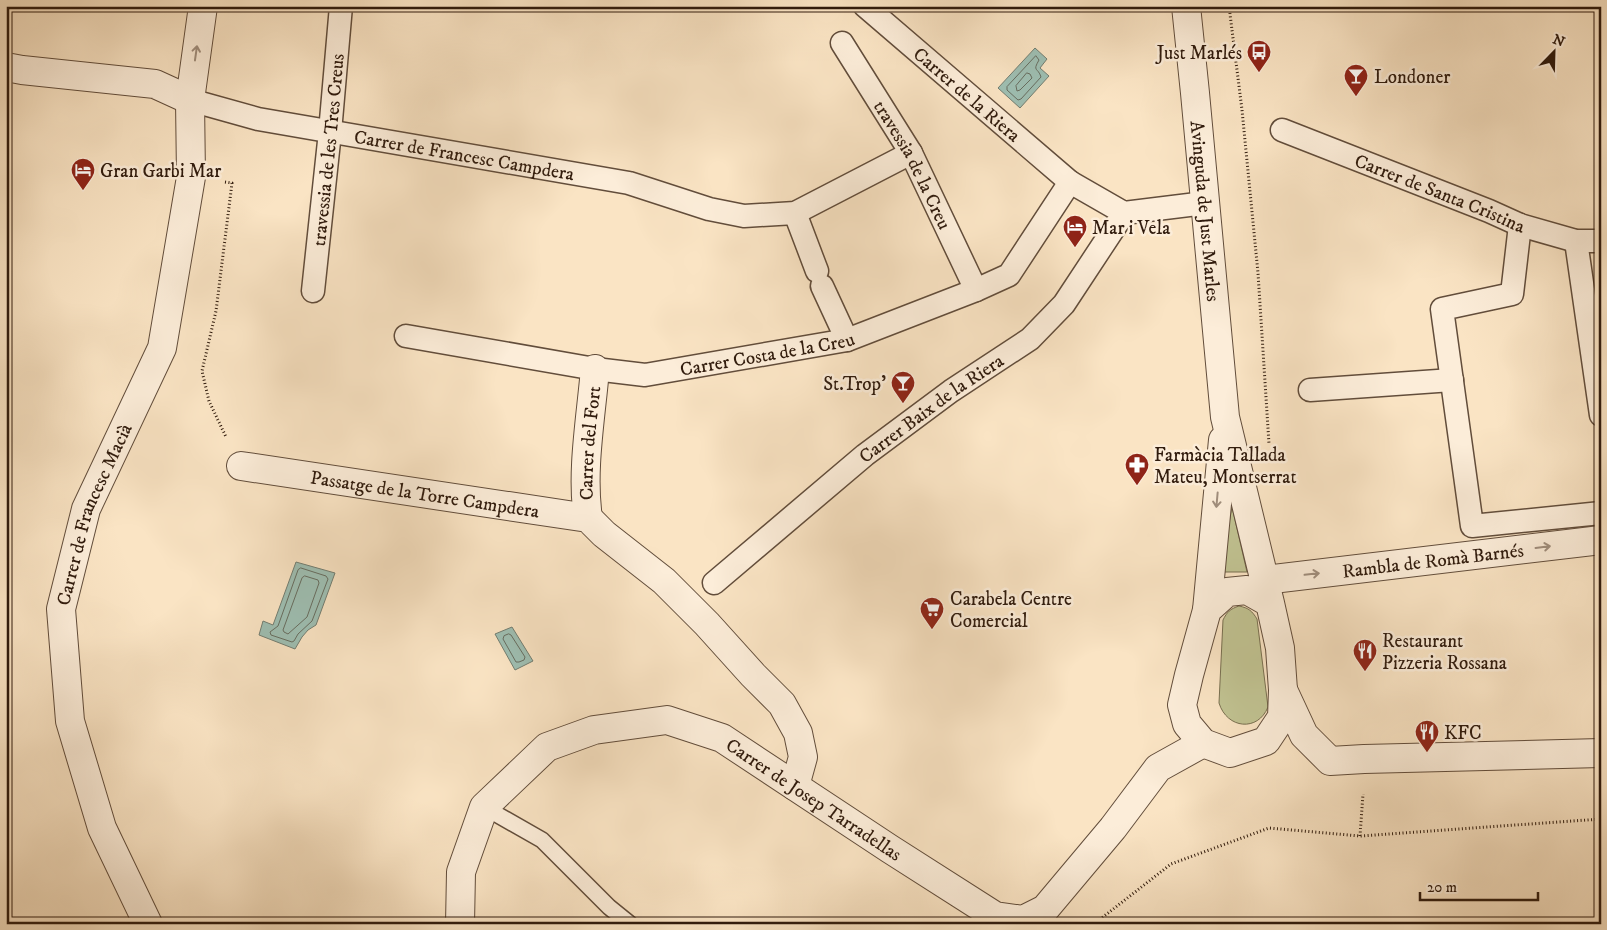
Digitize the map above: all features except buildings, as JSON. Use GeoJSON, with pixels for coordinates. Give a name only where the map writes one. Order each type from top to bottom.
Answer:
{"type":"FeatureCollection","features":[{"type":"Feature","properties":{"kind":"street","name":"Carrer de Francesc Macià"},"geometry":{"type":"LineString","coordinates":[[148,924],[102,828],[70,721],[61,609],[86,509],[162,348],[191,178],[190,100],[203,6]]}},
{"type":"Feature","properties":{"kind":"street","name":"travessia de les Tres Creus"},"geometry":{"type":"LineString","coordinates":[[313,291],[341,6]]}},
{"type":"Feature","properties":{"kind":"street","name":"Carrer de la Riera"},"geometry":{"type":"LineString","coordinates":[[865,6],[1070,182],[1124,213]]}},
{"type":"Feature","properties":{"kind":"street","name":"Avinguda de Just Marles"},"geometry":{"type":"LineString","coordinates":[[1186,6],[1225,416],[1280,648],[1283,690]]}},
{"type":"Feature","properties":{"kind":"street","name":"travessia de la Creu"},"geometry":{"type":"LineString","coordinates":[[842,43],[911,153],[976,290]]}},
{"type":"Feature","properties":{"kind":"street","name":"Carrer de Francesc Campdera"},"geometry":{"type":"LineString","coordinates":[[6,67],[155,84],[190,100],[258,119],[629,183],[709,209],[744,216],[795,213],[911,153]]}},
{"type":"Feature","properties":{"kind":"street","name":"Carrer de Santa Cristina"},"geometry":{"type":"LineString","coordinates":[[1282,130],[1520,225],[1576,240],[1601,241]]}},
{"type":"Feature","properties":{"kind":"street","name":"Carrer Costa de la Creu"},"geometry":{"type":"LineString","coordinates":[[406,336],[595,369],[646,375],[847,340],[976,290],[1009,275],[1070,182]]}},
{"type":"Feature","properties":{"kind":"street"},"geometry":{"type":"LineString","coordinates":[[1124,213],[1205,203]]}},
{"type":"Feature","properties":{"kind":"street"},"geometry":{"type":"LineString","coordinates":[[795,213],[847,340]]}},
{"type":"Feature","properties":{"kind":"street","name":"Carrer Baix de la Riera"},"geometry":{"type":"LineString","coordinates":[[714,582],[865,455],[951,391],[1030,339],[1064,304],[1124,213]]}},
{"type":"Feature","properties":{"kind":"street"},"geometry":{"type":"LineString","coordinates":[[1520,225],[1512,294],[1442,309],[1472,526],[1601,512]]}},
{"type":"Feature","properties":{"kind":"street"},"geometry":{"type":"LineString","coordinates":[[1576,240],[1601,415]]}},
{"type":"Feature","properties":{"kind":"street","name":"Carrer del Fort"},"geometry":{"type":"LineString","coordinates":[[588,518],[585,499],[585,476],[595,369]]}},
{"type":"Feature","properties":{"kind":"street"},"geometry":{"type":"LineString","coordinates":[[1310,390],[1452,380]]}},
{"type":"Feature","properties":{"kind":"street","name":"Avinguda de Just Marles"},"geometry":{"type":"LineString","coordinates":[[1203,743],[1187,724],[1182,705],[1208,610],[1225,416]]}},
{"type":"Feature","properties":{"kind":"street","name":"Passatge de la Torre Campdera"},"geometry":{"type":"LineString","coordinates":[[242,466],[588,518]]}},
{"type":"Feature","properties":{"kind":"street"},"geometry":{"type":"LineString","coordinates":[[588,518],[604,534],[664,581],[707,624],[752,675],[782,704],[798,733],[803,757],[794,786]]}},
{"type":"Feature","properties":{"kind":"street","name":"Rambla de Romà Barnés"},"geometry":{"type":"LineString","coordinates":[[1267,592],[1601,540]]}},
{"type":"Feature","properties":{"kind":"street"},"geometry":{"type":"LineString","coordinates":[[1208,610],[1227,592],[1247,590],[1267,592]]}},
{"type":"Feature","properties":{"kind":"street"},"geometry":{"type":"LineString","coordinates":[[1203,743],[1230,753],[1266,741],[1282,717],[1283,690]]}},
{"type":"Feature","properties":{"kind":"street"},"geometry":{"type":"LineString","coordinates":[[1283,690],[1304,735],[1330,761],[1601,753]]}},
{"type":"Feature","properties":{"kind":"street","name":"Carrer de Josep Tarradellas"},"geometry":{"type":"LineString","coordinates":[[460,924],[461,872],[484,807],[547,747],[594,730],[667,720],[722,738],[995,916],[1023,920],[1045,909],[1113,828],[1158,768],[1203,743]]}},
{"type":"Feature","properties":{"kind":"lane"},"geometry":{"type":"LineString","coordinates":[[484,807],[542,840],[609,907],[630,924]]}},
{"type":"Feature","properties":{"kind":"path"},"geometry":{"type":"LineString","coordinates":[[1229,6],[1245,138],[1258,273],[1270,452]]}},
{"type":"Feature","properties":{"kind":"path"},"geometry":{"type":"LineString","coordinates":[[191,178],[232,183],[216,312],[202,371],[209,402],[242,466]]}},
{"type":"Feature","properties":{"kind":"path"},"geometry":{"type":"LineString","coordinates":[[1360,836],[1363,789]]}},
{"type":"Feature","properties":{"kind":"path"},"geometry":{"type":"LineString","coordinates":[[1094,924],[1171,864],[1268,828],[1360,836],[1601,819]]}},
{"type":"Feature","properties":{"kind":"green space"},"geometry":{"type":"Polygon","coordinates":[[[1232,507],[1247,572],[1220,572],[1232,507]]]}},
{"type":"Feature","properties":{"kind":"green space"},"geometry":{"type":"Polygon","coordinates":[[[1239,606],[1250,610],[1257,619],[1268,707],[1257,721],[1250,724],[1235,722],[1229,718],[1223,712],[1219,703],[1223,620],[1229,611],[1239,606]]]}},
{"type":"Feature","properties":{"kind":"water"},"geometry":{"type":"Polygon","coordinates":[[[1035,48],[1047,59],[1040,68],[1049,76],[1020,108],[998,88],[1035,48]]]}},
{"type":"Feature","properties":{"kind":"water"},"geometry":{"type":"Polygon","coordinates":[[[296,562],[335,573],[316,625],[308,630],[295,649],[259,635],[263,621],[273,625],[296,562]]]}},
{"type":"Feature","properties":{"kind":"water"},"geometry":{"type":"Polygon","coordinates":[[[512,627],[533,661],[515,670],[495,634],[512,627]]]}},
{"type":"Feature","properties":{"kind":"place","name":"Just Marlés"},"geometry":{"type":"Point","coordinates":[1259,73]}},
{"type":"Feature","properties":{"kind":"place","name":"Londoner"},"geometry":{"type":"Point","coordinates":[1356,97]}},
{"type":"Feature","properties":{"kind":"place","name":"Gran Garbi Mar"},"geometry":{"type":"Point","coordinates":[83,191]}},
{"type":"Feature","properties":{"kind":"place","name":"Mar i Vela"},"geometry":{"type":"Point","coordinates":[1075,248]}},
{"type":"Feature","properties":{"kind":"place","name":"St.Trop'"},"geometry":{"type":"Point","coordinates":[903,404]}},
{"type":"Feature","properties":{"kind":"place","name":"Farmàcia Tallada Mateu, Montserrat"},"geometry":{"type":"Point","coordinates":[1137,486]}},
{"type":"Feature","properties":{"kind":"place","name":"Carabela Centre Comercial"},"geometry":{"type":"Point","coordinates":[932,630]}},
{"type":"Feature","properties":{"kind":"place","name":"Restaurant Pizzeria Rossana"},"geometry":{"type":"Point","coordinates":[1365,672]}},
{"type":"Feature","properties":{"kind":"place","name":"KFC"},"geometry":{"type":"Point","coordinates":[1427,753]}}]}
